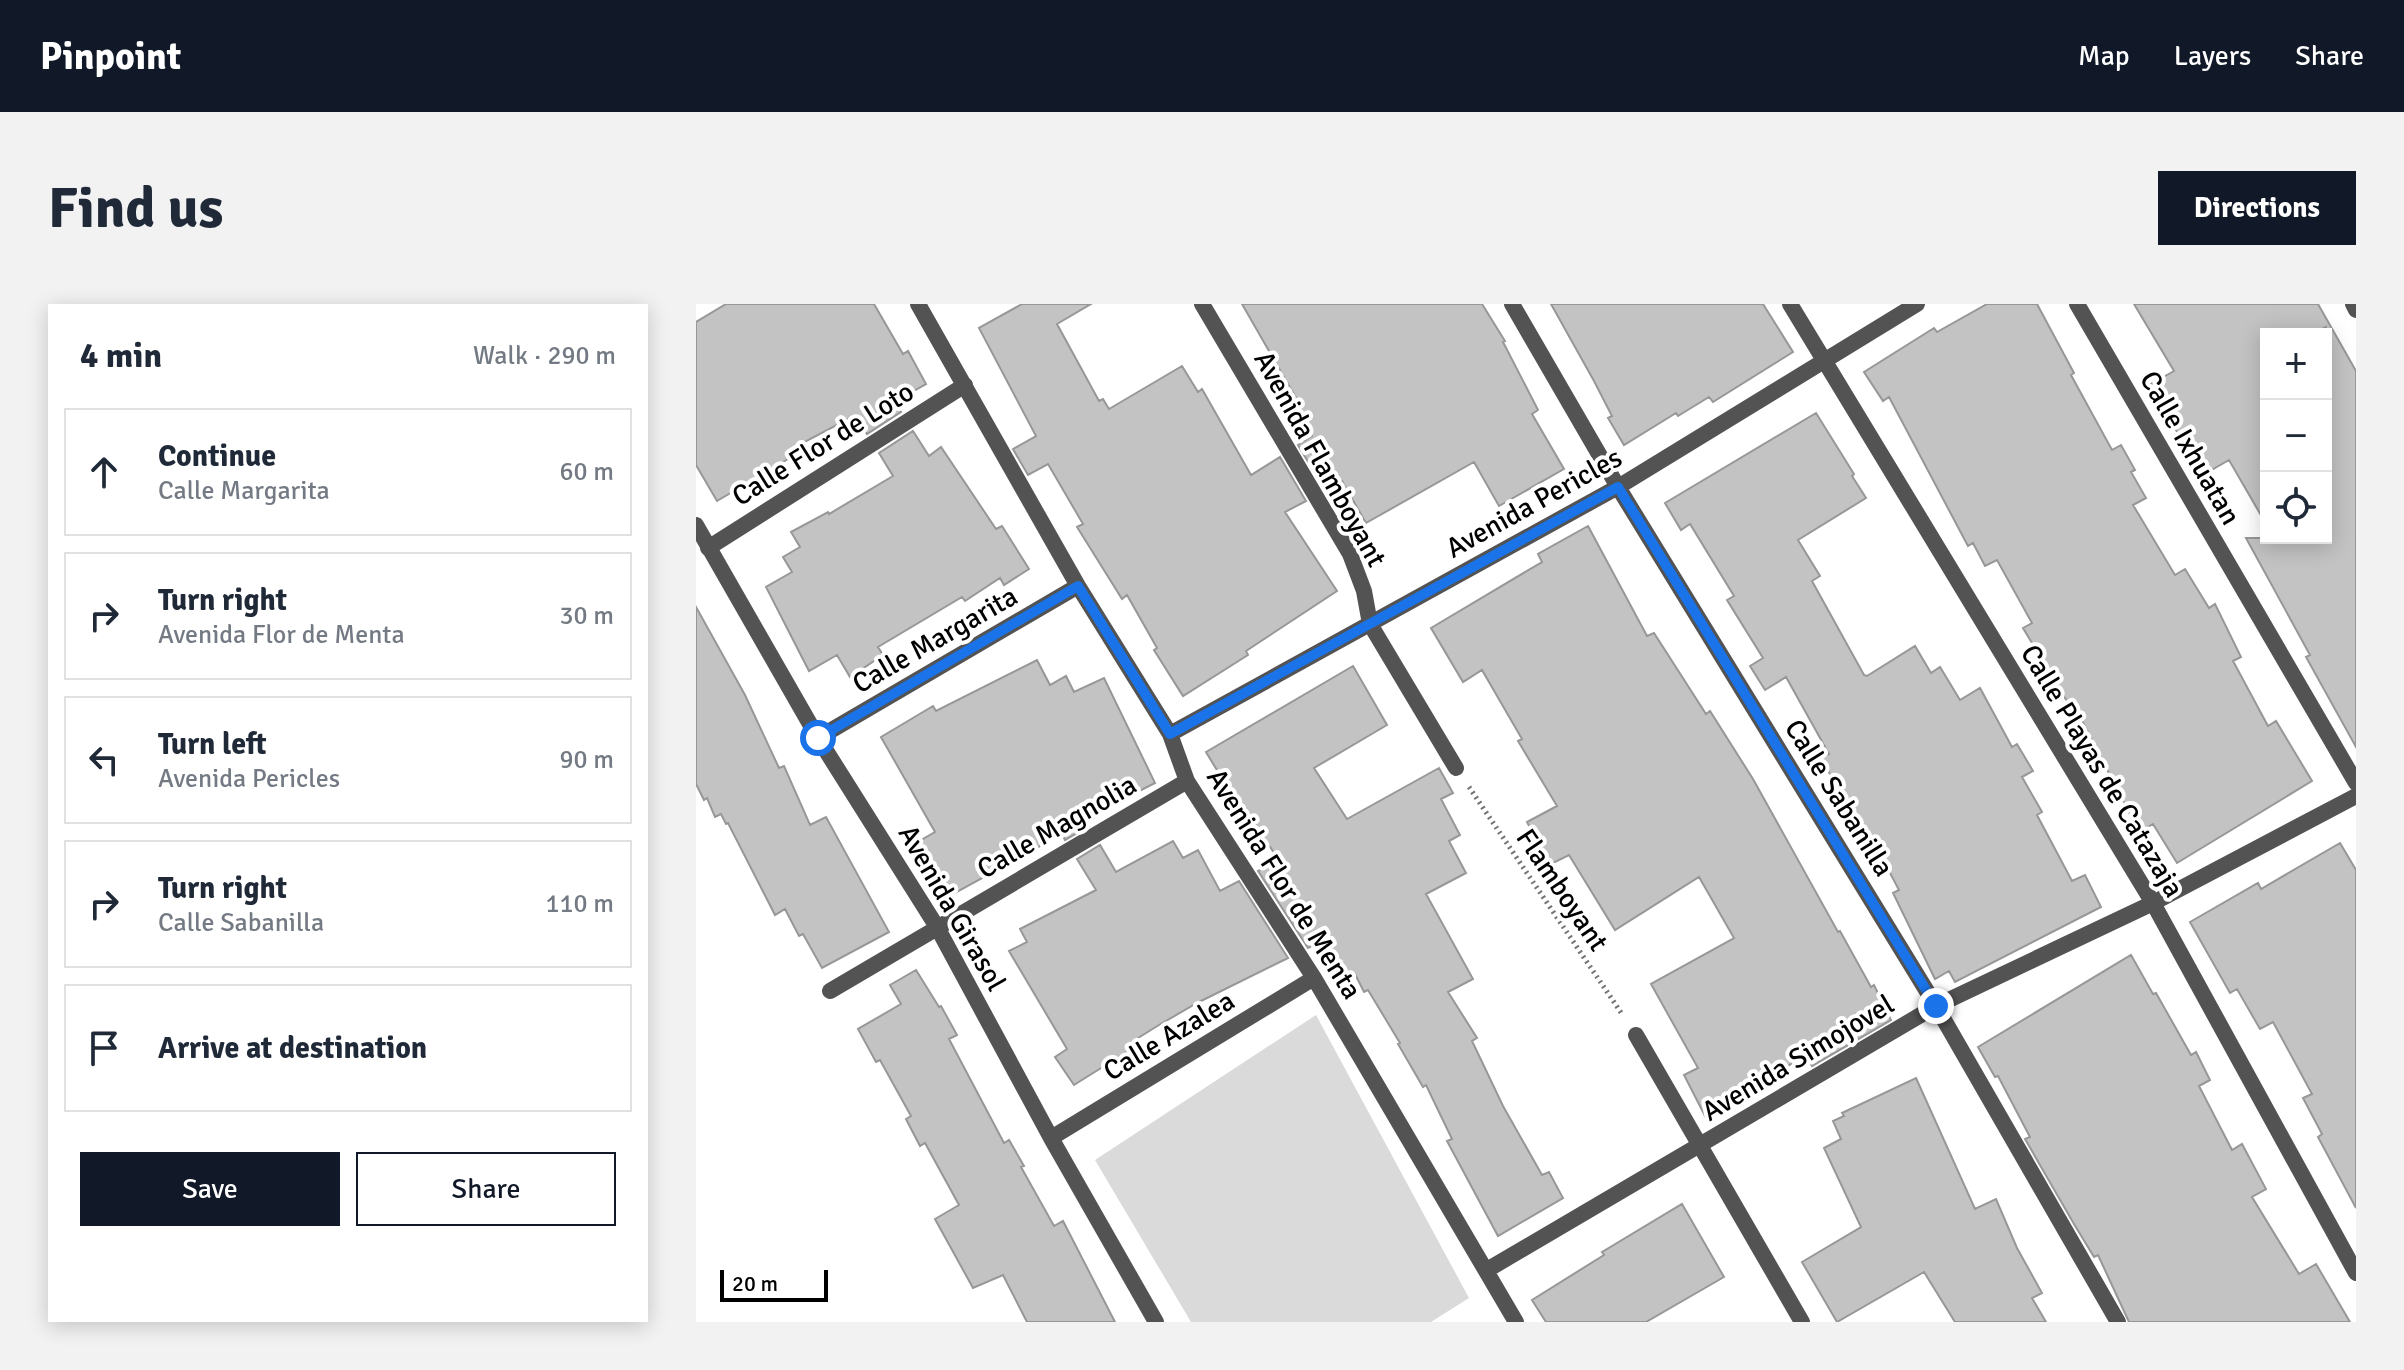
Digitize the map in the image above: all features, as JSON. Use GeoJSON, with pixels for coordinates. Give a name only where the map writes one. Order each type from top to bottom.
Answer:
{"type":"FeatureCollection","features":[{"type":"Feature","properties":{"kind":"street","name":"Avenida Flor de Menta"},"geometry":{"type":"LineString","coordinates":[[918,304],[1078,586],[1170,734],[1187,781],[1314,978],[1487,1270],[1507,1319]]}},
{"type":"Feature","properties":{"kind":"street","name":"Avenida Flamboyant"},"geometry":{"type":"LineString","coordinates":[[1202,304],[1350,554],[1364,591],[1370,624],[1456,768]]}},
{"type":"Feature","properties":{"kind":"street","name":"Calle Sabanilla"},"geometry":{"type":"LineString","coordinates":[[1512,304],[1618,487],[1936,1006],[2118,1322]]}},
{"type":"Feature","properties":{"kind":"street","name":"Calle Playas de Catazaja"},"geometry":{"type":"LineString","coordinates":[[1790,304],[2153,903],[2356,1273]]}},
{"type":"Feature","properties":{"kind":"street","name":"Avenida Pericles"},"geometry":{"type":"LineString","coordinates":[[1170,734],[1618,487],[1917,304]]}},
{"type":"Feature","properties":{"kind":"street","name":"Calle Ixhuatan"},"geometry":{"type":"LineString","coordinates":[[2077,304],[2356,783]]}},
{"type":"Feature","properties":{"kind":"street"},"geometry":{"type":"LineString","coordinates":[[2353,304],[2356,310]]}},
{"type":"Feature","properties":{"kind":"street","name":"Calle Flor de Loto"},"geometry":{"type":"LineString","coordinates":[[708,548],[965,385]]}},
{"type":"Feature","properties":{"kind":"street","name":"Avenida Girasol"},"geometry":{"type":"LineString","coordinates":[[696,525],[818,738],[937,927],[1051,1138],[1156,1322]]}},
{"type":"Feature","properties":{"kind":"street","name":"Calle Margarita"},"geometry":{"type":"LineString","coordinates":[[818,738],[1078,586]]}},
{"type":"Feature","properties":{"kind":"street","name":"Calle Magnolia"},"geometry":{"type":"LineString","coordinates":[[830,991],[1187,781]]}},
{"type":"Feature","properties":{"kind":"street","name":"Avenida Simojovel"},"geometry":{"type":"LineString","coordinates":[[1487,1270],[1936,1006],[2153,903],[2356,796]]}},
{"type":"Feature","properties":{"kind":"street","name":"Calle Azalea"},"geometry":{"type":"LineString","coordinates":[[1051,1138],[1314,978]]}},
{"type":"Feature","properties":{"kind":"street"},"geometry":{"type":"LineString","coordinates":[[1636,1035],[1802,1322]]}},
{"type":"Feature","properties":{"kind":"path","name":"Flamboyant"},"geometry":{"type":"LineString","coordinates":[[1456,768],[1636,1035]]}},
{"type":"Feature","properties":{"kind":"shaded area"},"geometry":{"type":"Polygon","coordinates":[[[1316,1015],[1469,1298],[1431,1322],[1191,1322],[1095,1160],[1316,1015]]]}},
{"type":"Feature","properties":{"kind":"building"},"geometry":{"type":"Polygon","coordinates":[[[726,304],[874,304],[903,354],[908,351],[926,384],[894,402],[901,412],[867,434],[859,422],[854,424],[850,418],[791,449],[795,455],[717,501],[696,465],[696,322],[726,304]]]}},
{"type":"Feature","properties":{"kind":"building"},"geometry":{"type":"Polygon","coordinates":[[[1022,304],[1091,304],[1057,324],[1099,401],[1103,399],[1109,409],[1182,366],[1198,392],[1202,389],[1251,475],[1280,457],[1306,501],[1285,512],[1337,591],[1246,651],[1248,655],[1183,696],[1154,650],[1157,648],[1127,595],[1122,599],[1077,527],[1083,524],[1048,464],[1028,475],[1013,449],[1036,436],[979,328],[1022,304]]]}},
{"type":"Feature","properties":{"kind":"building"},"geometry":{"type":"Polygon","coordinates":[[[1242,304],[1482,304],[1505,341],[1538,410],[1532,414],[1564,469],[1499,506],[1474,462],[1366,523],[1342,481],[1325,490],[1298,445],[1312,436],[1291,400],[1296,398],[1242,304]]]}},
{"type":"Feature","properties":{"kind":"building"},"geometry":{"type":"Polygon","coordinates":[[[1551,304],[1763,304],[1793,352],[1713,402],[1709,397],[1624,445],[1608,418],[1612,416],[1594,381],[1551,304]]]}},
{"type":"Feature","properties":{"kind":"building"},"geometry":{"type":"Polygon","coordinates":[[[1987,304],[2037,304],[2112,450],[2121,445],[2135,470],[2131,472],[2146,498],[2133,505],[2175,575],[2185,569],[2209,608],[2215,604],[2241,657],[2233,661],[2268,726],[2276,721],[2312,781],[2177,863],[2153,824],[2139,832],[2072,701],[2068,703],[2023,628],[2032,623],[1997,560],[1985,566],[1973,543],[1968,546],[1889,397],[1883,401],[1864,372],[1934,328],[1937,332],[1987,304]]]}},
{"type":"Feature","properties":{"kind":"building"},"geometry":{"type":"Polygon","coordinates":[[[2134,304],[2318,304],[2332,328],[2260,328],[2260,514],[2229,460],[2201,476],[2151,384],[2174,371],[2134,304]]]}},
{"type":"Feature","properties":{"kind":"building"},"geometry":{"type":"Polygon","coordinates":[[[2332,329],[2356,371],[2356,747],[2306,657],[2310,655],[2246,538],[2260,538],[2260,544],[2332,544],[2332,329]]]}},
{"type":"Feature","properties":{"kind":"building"},"geometry":{"type":"Polygon","coordinates":[[[1816,413],[1866,498],[1798,540],[1820,576],[1812,581],[1864,675],[1915,646],[1931,673],[1940,667],[1960,700],[1980,688],[2012,747],[2017,744],[2033,771],[2022,777],[2042,812],[2037,815],[2072,881],[2085,875],[2101,907],[1955,982],[1949,971],[1935,979],[1893,893],[1899,890],[1869,833],[1864,836],[1821,758],[1829,754],[1786,677],[1765,690],[1750,666],[1763,658],[1727,600],[1734,596],[1690,524],[1681,530],[1665,503],[1816,413]]]}},
{"type":"Feature","properties":{"kind":"building"},"geometry":{"type":"Polygon","coordinates":[[[913,431],[929,456],[941,447],[996,529],[1002,526],[1029,569],[1004,585],[1000,578],[965,601],[962,597],[878,647],[883,655],[850,677],[837,655],[809,671],[766,587],[792,572],[783,557],[800,547],[791,532],[829,514],[893,476],[879,453],[913,431]]]}},
{"type":"Feature","properties":{"kind":"building"},"geometry":{"type":"Polygon","coordinates":[[[1588,526],[1647,636],[1654,633],[1706,714],[1710,711],[1753,779],[1838,932],[1871,987],[1874,985],[1891,1020],[1812,1066],[1806,1055],[1744,1093],[1746,1098],[1706,1118],[1684,1075],[1698,1068],[1651,984],[1734,938],[1699,877],[1615,930],[1569,855],[1549,865],[1527,822],[1557,806],[1518,741],[1522,739],[1482,670],[1463,682],[1431,628],[1542,562],[1538,554],[1588,526]]]}},
{"type":"Feature","properties":{"kind":"building"},"geometry":{"type":"Polygon","coordinates":[[[696,607],[745,695],[779,768],[784,766],[810,825],[826,817],[889,932],[822,968],[803,934],[799,936],[785,909],[775,915],[728,823],[721,814],[715,817],[707,798],[704,800],[696,784],[696,607]]]}},
{"type":"Feature","properties":{"kind":"building"},"geometry":{"type":"Polygon","coordinates":[[[1037,660],[1050,685],[1066,676],[1074,692],[1104,678],[1155,783],[1084,819],[1089,826],[1065,840],[1062,834],[946,898],[916,843],[935,832],[881,737],[933,706],[936,711],[1037,660]]]}},
{"type":"Feature","properties":{"kind":"building"},"geometry":{"type":"Polygon","coordinates":[[[1353,666],[1387,725],[1314,768],[1347,819],[1439,768],[1453,793],[1441,799],[1460,835],[1449,841],[1466,873],[1426,894],[1473,979],[1448,992],[1477,1038],[1472,1041],[1503,1106],[1542,1175],[1549,1172],[1563,1198],[1498,1236],[1447,1141],[1452,1139],[1426,1085],[1423,1087],[1368,990],[1364,992],[1355,974],[1343,981],[1320,942],[1308,948],[1258,871],[1279,861],[1245,807],[1241,810],[1206,752],[1353,666]]]}},
{"type":"Feature","properties":{"kind":"building"},"geometry":{"type":"Polygon","coordinates":[[[1173,841],[1183,858],[1198,850],[1220,891],[1239,881],[1288,958],[1159,1025],[1130,1043],[1133,1048],[1074,1085],[1055,1057],[1067,1049],[1009,951],[1027,942],[1020,929],[1096,890],[1077,859],[1100,845],[1116,872],[1173,841]]]}},
{"type":"Feature","properties":{"kind":"building"},"geometry":{"type":"Polygon","coordinates":[[[2340,843],[2356,870],[2356,1208],[2318,1137],[2322,1134],[2303,1098],[2312,1094],[2273,1022],[2260,1029],[2237,989],[2230,993],[2190,922],[2258,883],[2261,889],[2340,843]]]}},
{"type":"Feature","properties":{"kind":"building"},"geometry":{"type":"Polygon","coordinates":[[[2131,955],[2191,1055],[2196,1052],[2210,1080],[2199,1086],[2232,1150],[2242,1144],[2266,1189],[2252,1197],[2299,1274],[2316,1264],[2350,1322],[2129,1322],[2098,1255],[2094,1257],[2074,1224],[2025,1139],[2030,1137],[1998,1076],[1995,1077],[1978,1047],[2131,955]]]}},
{"type":"Feature","properties":{"kind":"building"},"geometry":{"type":"Polygon","coordinates":[[[916,970],[957,1035],[949,1039],[1004,1143],[1009,1140],[1054,1226],[1063,1221],[1115,1322],[1027,1322],[1003,1275],[973,1288],[935,1219],[959,1205],[925,1143],[920,1146],[906,1119],[911,1116],[880,1060],[876,1062],[858,1029],[901,1004],[890,985],[916,970]]]}},
{"type":"Feature","properties":{"kind":"building"},"geometry":{"type":"Polygon","coordinates":[[[1916,1078],[1975,1209],[1996,1199],[2017,1248],[2042,1293],[2032,1298],[2046,1322],[1955,1322],[1924,1272],[1837,1322],[1802,1262],[1861,1227],[1824,1148],[1841,1139],[1833,1121],[1844,1116],[1842,1113],[1916,1078]]]}},
{"type":"Feature","properties":{"kind":"building"},"geometry":{"type":"Polygon","coordinates":[[[1682,1204],[1724,1277],[1646,1322],[1546,1322],[1532,1300],[1604,1255],[1602,1252],[1682,1204]]]}},
{"type":"Feature","properties":{"kind":"route"},"geometry":{"type":"LineString","coordinates":[[818,738],[1078,586],[1170,734],[1618,487],[1936,1006]]}}]}
